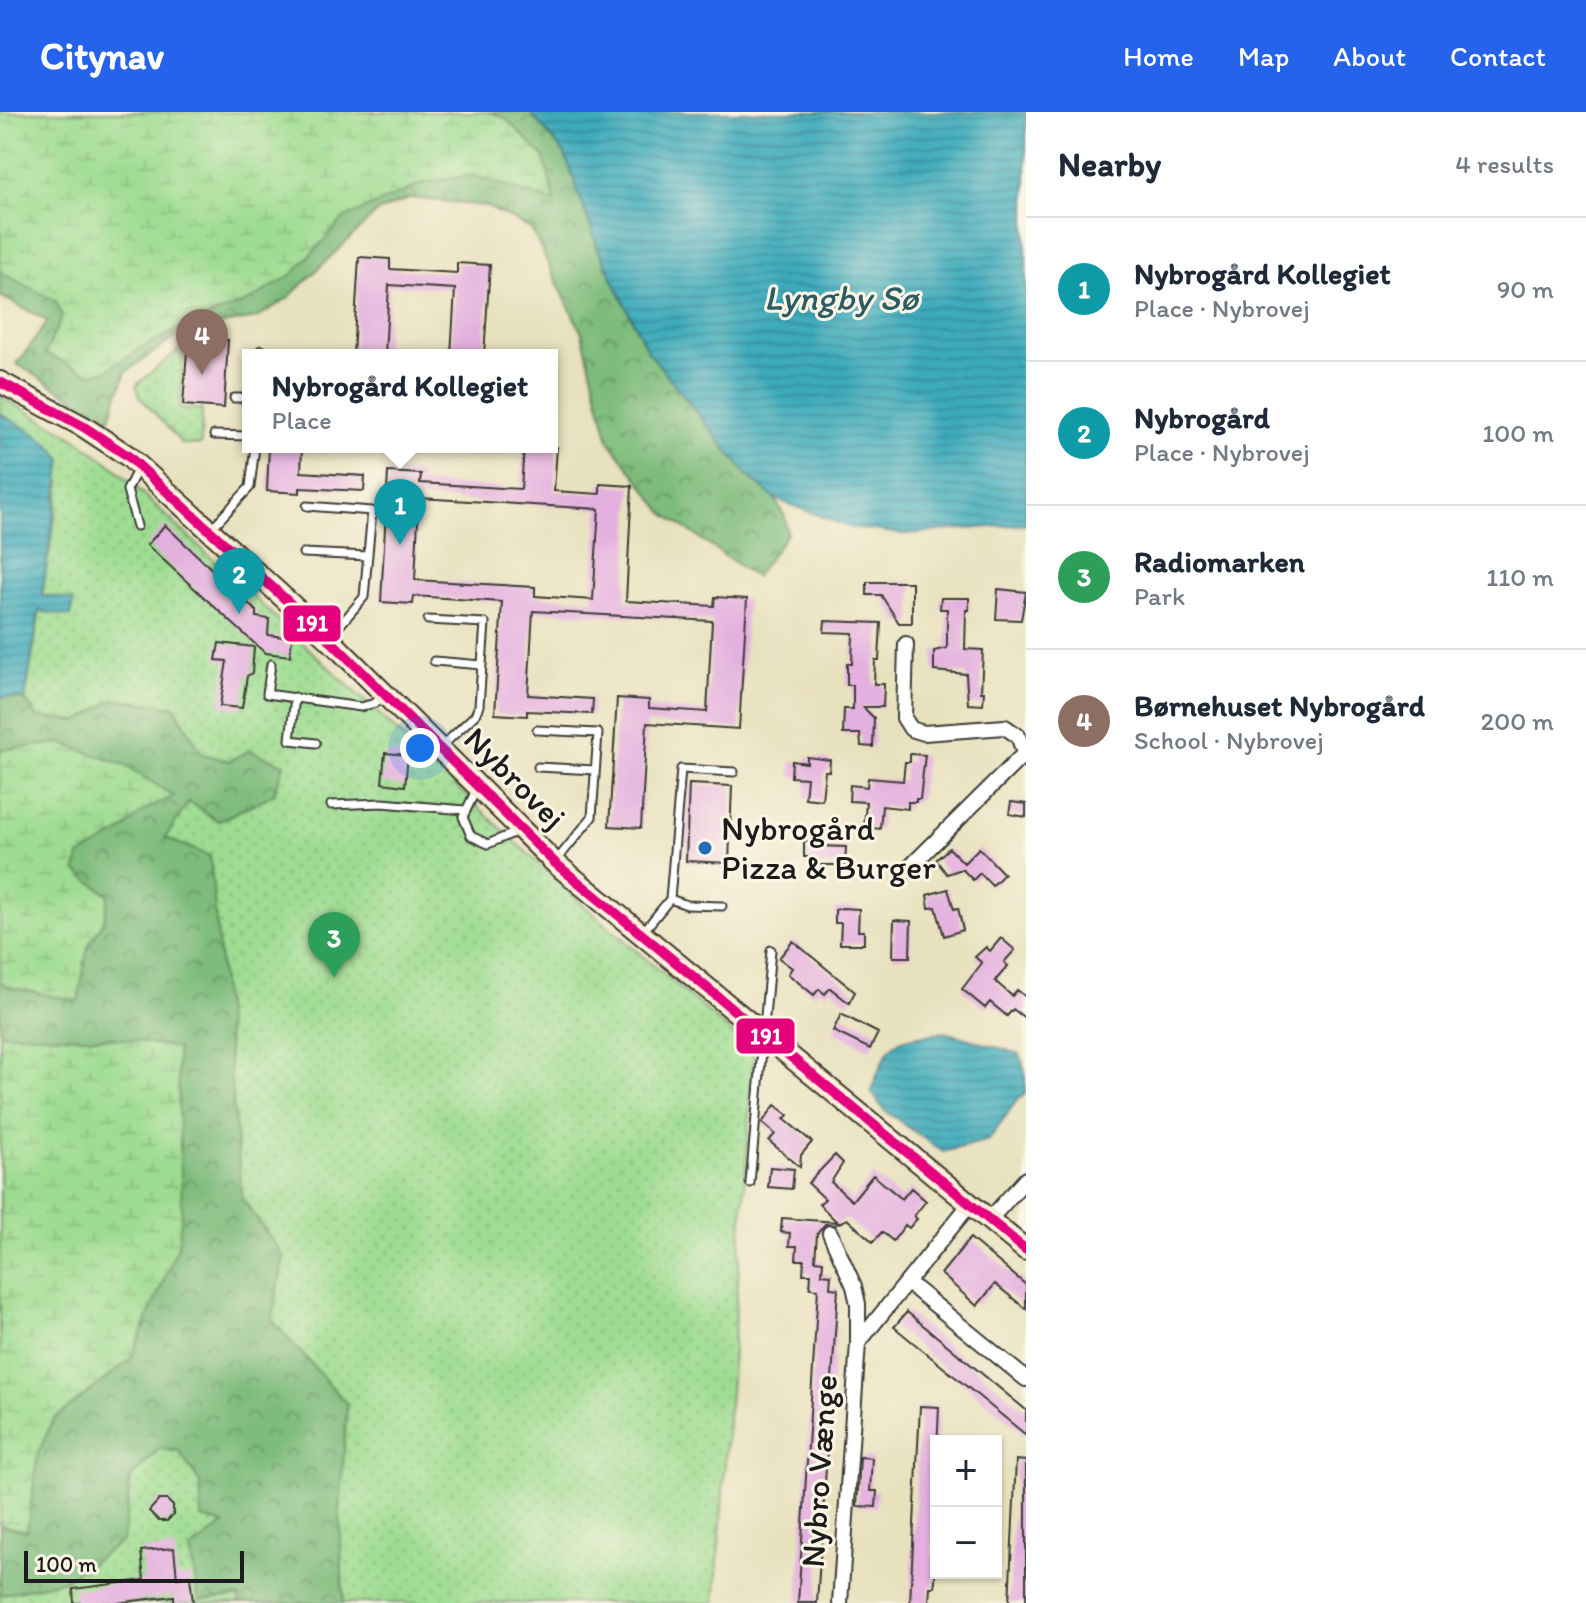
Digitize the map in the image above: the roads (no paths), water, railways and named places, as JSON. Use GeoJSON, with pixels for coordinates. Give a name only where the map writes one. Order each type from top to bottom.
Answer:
{"type":"FeatureCollection","features":[{"type":"Feature","properties":{"kind":"street","name":"Nybrovej"},"geometry":{"type":"LineString","coordinates":[[0,382],[84,427],[139,466],[329,639],[555,863],[1026,1250]]}},
{"type":"Feature","properties":{"kind":"street"},"geometry":{"type":"LineString","coordinates":[[906,644],[904,718],[911,729],[924,733],[1005,727],[1018,736],[1025,752],[906,871]]}},
{"type":"Feature","properties":{"kind":"street"},"geometry":{"type":"LineString","coordinates":[[989,1220],[1026,1179]]}},
{"type":"Feature","properties":{"kind":"street","name":"Nybro Vænge"},"geometry":{"type":"LineString","coordinates":[[858,1343],[970,1204]]}},
{"type":"Feature","properties":{"kind":"street","name":"Nybro Vænge"},"geometry":{"type":"LineString","coordinates":[[830,1233],[854,1286],[858,1304],[840,1603]]}},
{"type":"Feature","properties":{"kind":"street"},"geometry":{"type":"LineString","coordinates":[[907,1282],[1026,1379]]}},
{"type":"Feature","properties":{"kind":"lane"},"geometry":{"type":"LineString","coordinates":[[234,398],[242,398]]}},
{"type":"Feature","properties":{"kind":"lane"},"geometry":{"type":"LineString","coordinates":[[214,435],[242,436]]}},
{"type":"Feature","properties":{"kind":"lane"},"geometry":{"type":"LineString","coordinates":[[210,530],[250,487],[254,453]]}},
{"type":"Feature","properties":{"kind":"lane"},"geometry":{"type":"LineString","coordinates":[[137,526],[127,490],[139,466]]}},
{"type":"Feature","properties":{"kind":"lane"},"geometry":{"type":"LineString","coordinates":[[307,506],[372,511],[364,597],[329,639]]}},
{"type":"Feature","properties":{"kind":"lane"},"geometry":{"type":"LineString","coordinates":[[303,553],[368,556]]}},
{"type":"Feature","properties":{"kind":"lane"},"geometry":{"type":"LineString","coordinates":[[428,620],[485,623],[479,706],[475,715],[439,748]]}},
{"type":"Feature","properties":{"kind":"lane"},"geometry":{"type":"LineString","coordinates":[[434,661],[482,665]]}},
{"type":"Feature","properties":{"kind":"lane"},"geometry":{"type":"LineString","coordinates":[[271,664],[267,694],[361,707],[375,703],[384,694]]}},
{"type":"Feature","properties":{"kind":"lane"},"geometry":{"type":"LineString","coordinates":[[295,697],[290,740],[316,743]]}},
{"type":"Feature","properties":{"kind":"lane"},"geometry":{"type":"LineString","coordinates":[[537,730],[598,733],[592,817],[555,863]]}},
{"type":"Feature","properties":{"kind":"lane"},"geometry":{"type":"LineString","coordinates":[[538,767],[595,770]]}},
{"type":"Feature","properties":{"kind":"lane"},"geometry":{"type":"LineString","coordinates":[[641,934],[670,899],[681,769],[734,772]]}},
{"type":"Feature","properties":{"kind":"lane"},"geometry":{"type":"LineString","coordinates":[[477,788],[463,817],[467,831],[483,843],[494,843],[520,830]]}},
{"type":"Feature","properties":{"kind":"lane"},"geometry":{"type":"LineString","coordinates":[[331,805],[382,803],[465,810]]}},
{"type":"Feature","properties":{"kind":"lane"},"geometry":{"type":"LineString","coordinates":[[670,899],[687,905],[722,906]]}},
{"type":"Feature","properties":{"kind":"lane"},"geometry":{"type":"LineString","coordinates":[[750,1183],[771,950]]}},
{"type":"Feature","properties":{"kind":"water","name":"Lyngby Sø"},"geometry":{"type":"Polygon","coordinates":[[[530,112],[1026,112],[1026,524],[904,534],[849,527],[775,499],[747,475],[647,350],[599,250],[565,154],[530,112]]]}},
{"type":"Feature","properties":{"kind":"water"},"geometry":{"type":"Polygon","coordinates":[[[0,414],[43,439],[62,460],[42,595],[73,600],[71,616],[39,611],[25,700],[0,696],[0,414]]]}},
{"type":"Feature","properties":{"kind":"water"},"geometry":{"type":"Polygon","coordinates":[[[945,1032],[1020,1054],[1025,1073],[1025,1094],[989,1140],[943,1152],[884,1110],[871,1091],[888,1051],[894,1045],[912,1037],[945,1032]]]}},
{"type":"Feature","properties":{"kind":"place","name":"Børnehuset Nybrogård"},"geometry":{"type":"Point","coordinates":[202,375]}},
{"type":"Feature","properties":{"kind":"place","name":"Nybrogård Kollegiet"},"geometry":{"type":"Point","coordinates":[400,545]}},
{"type":"Feature","properties":{"kind":"place","name":"Nybrogård"},"geometry":{"type":"Point","coordinates":[239,614]}},
{"type":"Feature","properties":{"kind":"place","name":"Nybrogård Pizza & Burger"},"geometry":{"type":"Point","coordinates":[705,848]}},
{"type":"Feature","properties":{"kind":"place","name":"Radiomarken"},"geometry":{"type":"Point","coordinates":[334,978]}}]}
